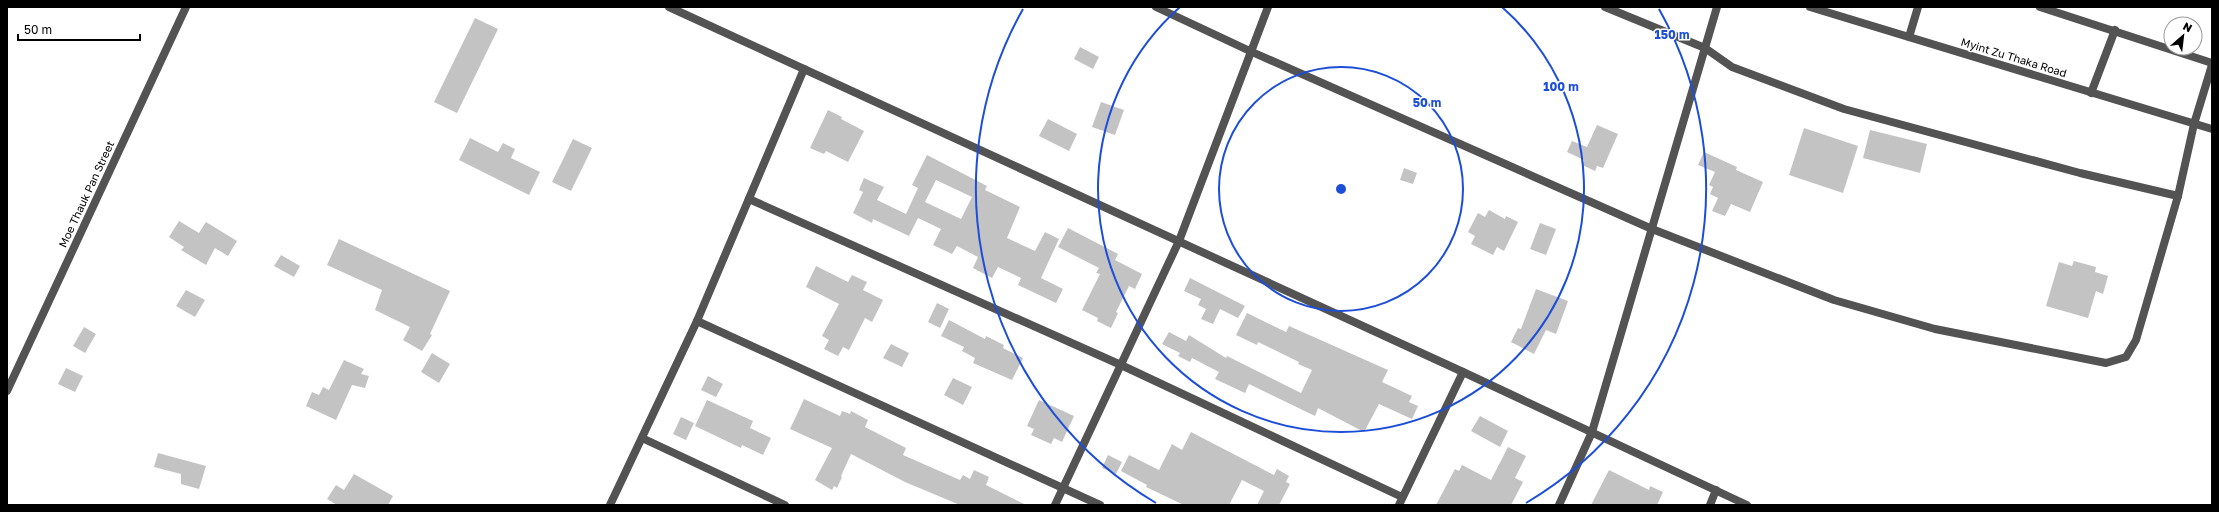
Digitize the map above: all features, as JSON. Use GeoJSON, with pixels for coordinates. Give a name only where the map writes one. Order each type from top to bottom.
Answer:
{"type":"FeatureCollection","features":[{"type":"Feature","properties":{"kind":"street","name":"Moe Thauk Pan Street"},"geometry":{"type":"LineString","coordinates":[[7,391],[186,7]]}},
{"type":"Feature","properties":{"kind":"street"},"geometry":{"type":"LineString","coordinates":[[669,7],[1463,372],[1747,505]]}},
{"type":"Feature","properties":{"kind":"street"},"geometry":{"type":"LineString","coordinates":[[1156,7],[1252,52],[1652,230],[1834,300],[1936,329],[2106,363],[2126,357],[2136,340],[2178,196],[2194,124],[2212,64],[2115,30],[2040,7]]}},
{"type":"Feature","properties":{"kind":"street"},"geometry":{"type":"LineString","coordinates":[[1055,505],[1179,241],[1268,7]]}},
{"type":"Feature","properties":{"kind":"street"},"geometry":{"type":"LineString","coordinates":[[1606,7],[1705,48],[1732,67],[1844,109],[2080,173],[2178,196]]}},
{"type":"Feature","properties":{"kind":"street"},"geometry":{"type":"LineString","coordinates":[[1559,505],[1592,432],[1718,7]]}},
{"type":"Feature","properties":{"kind":"street","name":"Myint Zu Thaka Road"},"geometry":{"type":"LineString","coordinates":[[1810,7],[2212,129]]}},
{"type":"Feature","properties":{"kind":"street"},"geometry":{"type":"LineString","coordinates":[[1908,37],[1918,7]]}},
{"type":"Feature","properties":{"kind":"street"},"geometry":{"type":"LineString","coordinates":[[2092,92],[2115,30]]}},
{"type":"Feature","properties":{"kind":"street"},"geometry":{"type":"LineString","coordinates":[[610,505],[697,321],[804,68]]}},
{"type":"Feature","properties":{"kind":"street"},"geometry":{"type":"LineString","coordinates":[[749,199],[1121,365],[1402,497]]}},
{"type":"Feature","properties":{"kind":"street"},"geometry":{"type":"LineString","coordinates":[[697,321],[1062,489],[1100,505]]}},
{"type":"Feature","properties":{"kind":"street"},"geometry":{"type":"LineString","coordinates":[[1398,505],[1463,372]]}},
{"type":"Feature","properties":{"kind":"street"},"geometry":{"type":"LineString","coordinates":[[642,438],[785,505]]}},
{"type":"Feature","properties":{"kind":"street"},"geometry":{"type":"LineString","coordinates":[[1710,505],[1716,490]]}},
{"type":"Feature","properties":{"kind":"building"},"geometry":{"type":"Polygon","coordinates":[[[475,18],[498,29],[457,113],[434,102],[475,18]]]}},
{"type":"Feature","properties":{"kind":"building"},"geometry":{"type":"Polygon","coordinates":[[[1080,47],[1099,57],[1093,69],[1074,59],[1080,47]]]}},
{"type":"Feature","properties":{"kind":"building"},"geometry":{"type":"Polygon","coordinates":[[[1101,102],[1124,110],[1115,135],[1092,127],[1101,102]]]}},
{"type":"Feature","properties":{"kind":"building"},"geometry":{"type":"Polygon","coordinates":[[[828,110],[842,117],[841,119],[864,131],[848,162],[826,151],[824,154],[810,148],[828,110]]]}},
{"type":"Feature","properties":{"kind":"building"},"geometry":{"type":"Polygon","coordinates":[[[1048,119],[1077,134],[1069,151],[1039,136],[1048,119]]]}},
{"type":"Feature","properties":{"kind":"building"},"geometry":{"type":"Polygon","coordinates":[[[1597,125],[1618,134],[1603,168],[1597,166],[1595,171],[1582,165],[1584,160],[1567,152],[1572,141],[1587,147],[1597,125]]]}},
{"type":"Feature","properties":{"kind":"building"},"geometry":{"type":"Polygon","coordinates":[[[1804,128],[1858,146],[1843,193],[1789,175],[1804,128]]]}},
{"type":"Feature","properties":{"kind":"building"},"geometry":{"type":"Polygon","coordinates":[[[1870,130],[1927,144],[1920,173],[1863,158],[1870,130]]]}},
{"type":"Feature","properties":{"kind":"building"},"geometry":{"type":"Polygon","coordinates":[[[470,138],[498,152],[503,143],[515,149],[511,158],[540,172],[529,195],[459,160],[470,138]]]}},
{"type":"Feature","properties":{"kind":"building"},"geometry":{"type":"Polygon","coordinates":[[[573,139],[592,148],[571,191],[552,182],[573,139]]]}},
{"type":"Feature","properties":{"kind":"building"},"geometry":{"type":"Polygon","coordinates":[[[1704,152],[1737,167],[1736,170],[1763,182],[1750,212],[1731,204],[1725,216],[1712,211],[1718,198],[1710,194],[1713,187],[1709,185],[1715,172],[1698,165],[1704,152]]]}},
{"type":"Feature","properties":{"kind":"building"},"geometry":{"type":"Polygon","coordinates":[[[927,155],[987,186],[985,190],[1020,207],[1007,238],[1035,251],[1045,232],[1059,239],[1041,278],[1063,289],[1056,303],[1018,285],[1021,278],[998,267],[992,278],[973,268],[978,257],[957,246],[952,254],[933,245],[941,229],[918,218],[909,236],[873,219],[872,223],[853,213],[863,192],[859,190],[864,178],[884,187],[877,200],[906,214],[918,188],[912,185],[927,155]],[[936,180],[925,202],[961,219],[972,197],[936,180]]]}},
{"type":"Feature","properties":{"kind":"building"},"geometry":{"type":"Polygon","coordinates":[[[1404,168],[1417,173],[1413,184],[1400,180],[1404,168]]]}},
{"type":"Feature","properties":{"kind":"building"},"geometry":{"type":"Polygon","coordinates":[[[1489,210],[1505,219],[1506,216],[1518,222],[1504,251],[1497,247],[1493,255],[1471,244],[1475,236],[1468,232],[1478,213],[1485,217],[1489,210]]]}},
{"type":"Feature","properties":{"kind":"building"},"geometry":{"type":"Polygon","coordinates":[[[179,221],[199,233],[206,222],[237,241],[228,256],[215,248],[206,265],[181,250],[184,247],[169,237],[179,221]]]}},
{"type":"Feature","properties":{"kind":"building"},"geometry":{"type":"Polygon","coordinates":[[[1540,223],[1556,229],[1546,255],[1530,249],[1540,223]]]}},
{"type":"Feature","properties":{"kind":"building"},"geometry":{"type":"Polygon","coordinates":[[[1068,228],[1118,254],[1115,260],[1142,274],[1135,289],[1129,286],[1116,312],[1118,313],[1111,328],[1097,321],[1098,318],[1082,310],[1100,274],[1096,273],[1099,268],[1058,247],[1068,228]]]}},
{"type":"Feature","properties":{"kind":"building"},"geometry":{"type":"Polygon","coordinates":[[[339,239],[450,291],[430,334],[432,335],[422,351],[403,340],[410,327],[375,310],[382,290],[327,265],[339,239]]]}},
{"type":"Feature","properties":{"kind":"building"},"geometry":{"type":"Polygon","coordinates":[[[281,255],[300,266],[294,277],[274,266],[281,255]]]}},
{"type":"Feature","properties":{"kind":"building"},"geometry":{"type":"Polygon","coordinates":[[[2074,261],[2096,267],[2095,272],[2108,276],[2103,294],[2096,291],[2088,318],[2046,306],[2059,262],[2072,266],[2074,261]]]}},
{"type":"Feature","properties":{"kind":"building"},"geometry":{"type":"Polygon","coordinates":[[[816,266],[848,282],[852,275],[867,282],[863,290],[883,300],[872,322],[865,318],[849,350],[843,347],[838,356],[824,349],[829,340],[822,336],[839,304],[806,287],[816,266]]]}},
{"type":"Feature","properties":{"kind":"building"},"geometry":{"type":"Polygon","coordinates":[[[1190,278],[1245,306],[1238,318],[1220,309],[1213,324],[1201,319],[1206,309],[1198,305],[1201,299],[1184,291],[1190,278]]]}},
{"type":"Feature","properties":{"kind":"building"},"geometry":{"type":"Polygon","coordinates":[[[1536,289],[1568,301],[1556,334],[1546,330],[1534,354],[1511,342],[1518,328],[1521,329],[1536,289]]]}},
{"type":"Feature","properties":{"kind":"building"},"geometry":{"type":"Polygon","coordinates":[[[186,290],[205,300],[195,317],[176,306],[186,290]]]}},
{"type":"Feature","properties":{"kind":"building"},"geometry":{"type":"Polygon","coordinates":[[[937,303],[949,309],[940,328],[928,322],[937,303]]]}},
{"type":"Feature","properties":{"kind":"building"},"geometry":{"type":"Polygon","coordinates":[[[1247,313],[1286,332],[1289,326],[1388,370],[1382,382],[1412,396],[1409,402],[1418,406],[1412,419],[1379,404],[1364,432],[1318,408],[1315,416],[1249,384],[1245,393],[1215,379],[1219,372],[1192,358],[1190,362],[1178,356],[1180,353],[1162,344],[1169,332],[1186,341],[1189,335],[1226,358],[1227,356],[1301,393],[1312,370],[1258,342],[1257,345],[1236,335],[1247,313]]]}},
{"type":"Feature","properties":{"kind":"building"},"geometry":{"type":"Polygon","coordinates":[[[949,320],[985,339],[986,336],[1004,345],[1003,348],[1023,358],[1012,380],[973,363],[975,358],[962,351],[964,347],[941,336],[949,320]]]}},
{"type":"Feature","properties":{"kind":"building"},"geometry":{"type":"Polygon","coordinates":[[[84,327],[96,334],[85,353],[73,346],[84,327]]]}},
{"type":"Feature","properties":{"kind":"building"},"geometry":{"type":"Polygon","coordinates":[[[891,344],[909,353],[902,367],[883,358],[891,344]]]}},
{"type":"Feature","properties":{"kind":"building"},"geometry":{"type":"Polygon","coordinates":[[[432,353],[450,364],[439,383],[421,372],[432,353]]]}},
{"type":"Feature","properties":{"kind":"building"},"geometry":{"type":"Polygon","coordinates":[[[344,360],[364,369],[361,374],[369,376],[365,388],[352,385],[336,420],[306,406],[312,392],[319,395],[323,387],[329,390],[344,360]]]}},
{"type":"Feature","properties":{"kind":"building"},"geometry":{"type":"Polygon","coordinates":[[[66,368],[83,376],[75,392],[58,384],[66,368]]]}},
{"type":"Feature","properties":{"kind":"building"},"geometry":{"type":"Polygon","coordinates":[[[708,376],[723,384],[716,397],[701,390],[708,376]]]}},
{"type":"Feature","properties":{"kind":"building"},"geometry":{"type":"Polygon","coordinates":[[[953,378],[972,387],[963,405],[944,395],[953,378]]]}},
{"type":"Feature","properties":{"kind":"building"},"geometry":{"type":"Polygon","coordinates":[[[804,399],[840,416],[842,411],[850,414],[851,411],[868,420],[865,427],[906,448],[903,455],[960,480],[963,475],[970,479],[974,470],[989,477],[986,485],[1026,505],[960,505],[905,482],[851,454],[837,488],[834,486],[832,490],[815,480],[832,448],[790,429],[804,399]]]}},
{"type":"Feature","properties":{"kind":"building"},"geometry":{"type":"Polygon","coordinates":[[[707,400],[753,421],[750,428],[771,438],[763,455],[742,445],[741,448],[695,426],[707,400]]]}},
{"type":"Feature","properties":{"kind":"building"},"geometry":{"type":"Polygon","coordinates":[[[1039,400],[1074,416],[1062,442],[1054,438],[1051,444],[1031,435],[1034,429],[1027,426],[1039,400]]]}},
{"type":"Feature","properties":{"kind":"building"},"geometry":{"type":"Polygon","coordinates":[[[1480,416],[1508,431],[1500,447],[1471,431],[1480,416]]]}},
{"type":"Feature","properties":{"kind":"building"},"geometry":{"type":"Polygon","coordinates":[[[681,417],[694,423],[686,440],[673,434],[681,417]]]}},
{"type":"Feature","properties":{"kind":"building"},"geometry":{"type":"Polygon","coordinates":[[[1191,432],[1274,475],[1277,469],[1289,476],[1286,482],[1290,484],[1279,505],[1257,505],[1264,491],[1242,480],[1229,505],[1184,505],[1146,487],[1147,485],[1121,471],[1129,455],[1159,470],[1172,444],[1182,450],[1191,432]]]}},
{"type":"Feature","properties":{"kind":"building"},"geometry":{"type":"Polygon","coordinates":[[[1508,447],[1526,456],[1515,478],[1523,482],[1511,505],[1436,505],[1455,469],[1459,471],[1462,465],[1491,480],[1508,447]]]}},
{"type":"Feature","properties":{"kind":"building"},"geometry":{"type":"Polygon","coordinates":[[[158,453],[206,466],[199,489],[181,484],[181,474],[154,467],[158,453]]]}},
{"type":"Feature","properties":{"kind":"building"},"geometry":{"type":"Polygon","coordinates":[[[1108,455],[1122,462],[1116,474],[1102,468],[1108,455]]]}},
{"type":"Feature","properties":{"kind":"building"},"geometry":{"type":"Polygon","coordinates":[[[1609,470],[1649,490],[1650,486],[1663,492],[1657,505],[1591,505],[1609,470]]]}},
{"type":"Feature","properties":{"kind":"building"},"geometry":{"type":"Polygon","coordinates":[[[354,474],[393,496],[388,505],[337,505],[327,499],[336,485],[344,490],[354,474]]]}}]}
